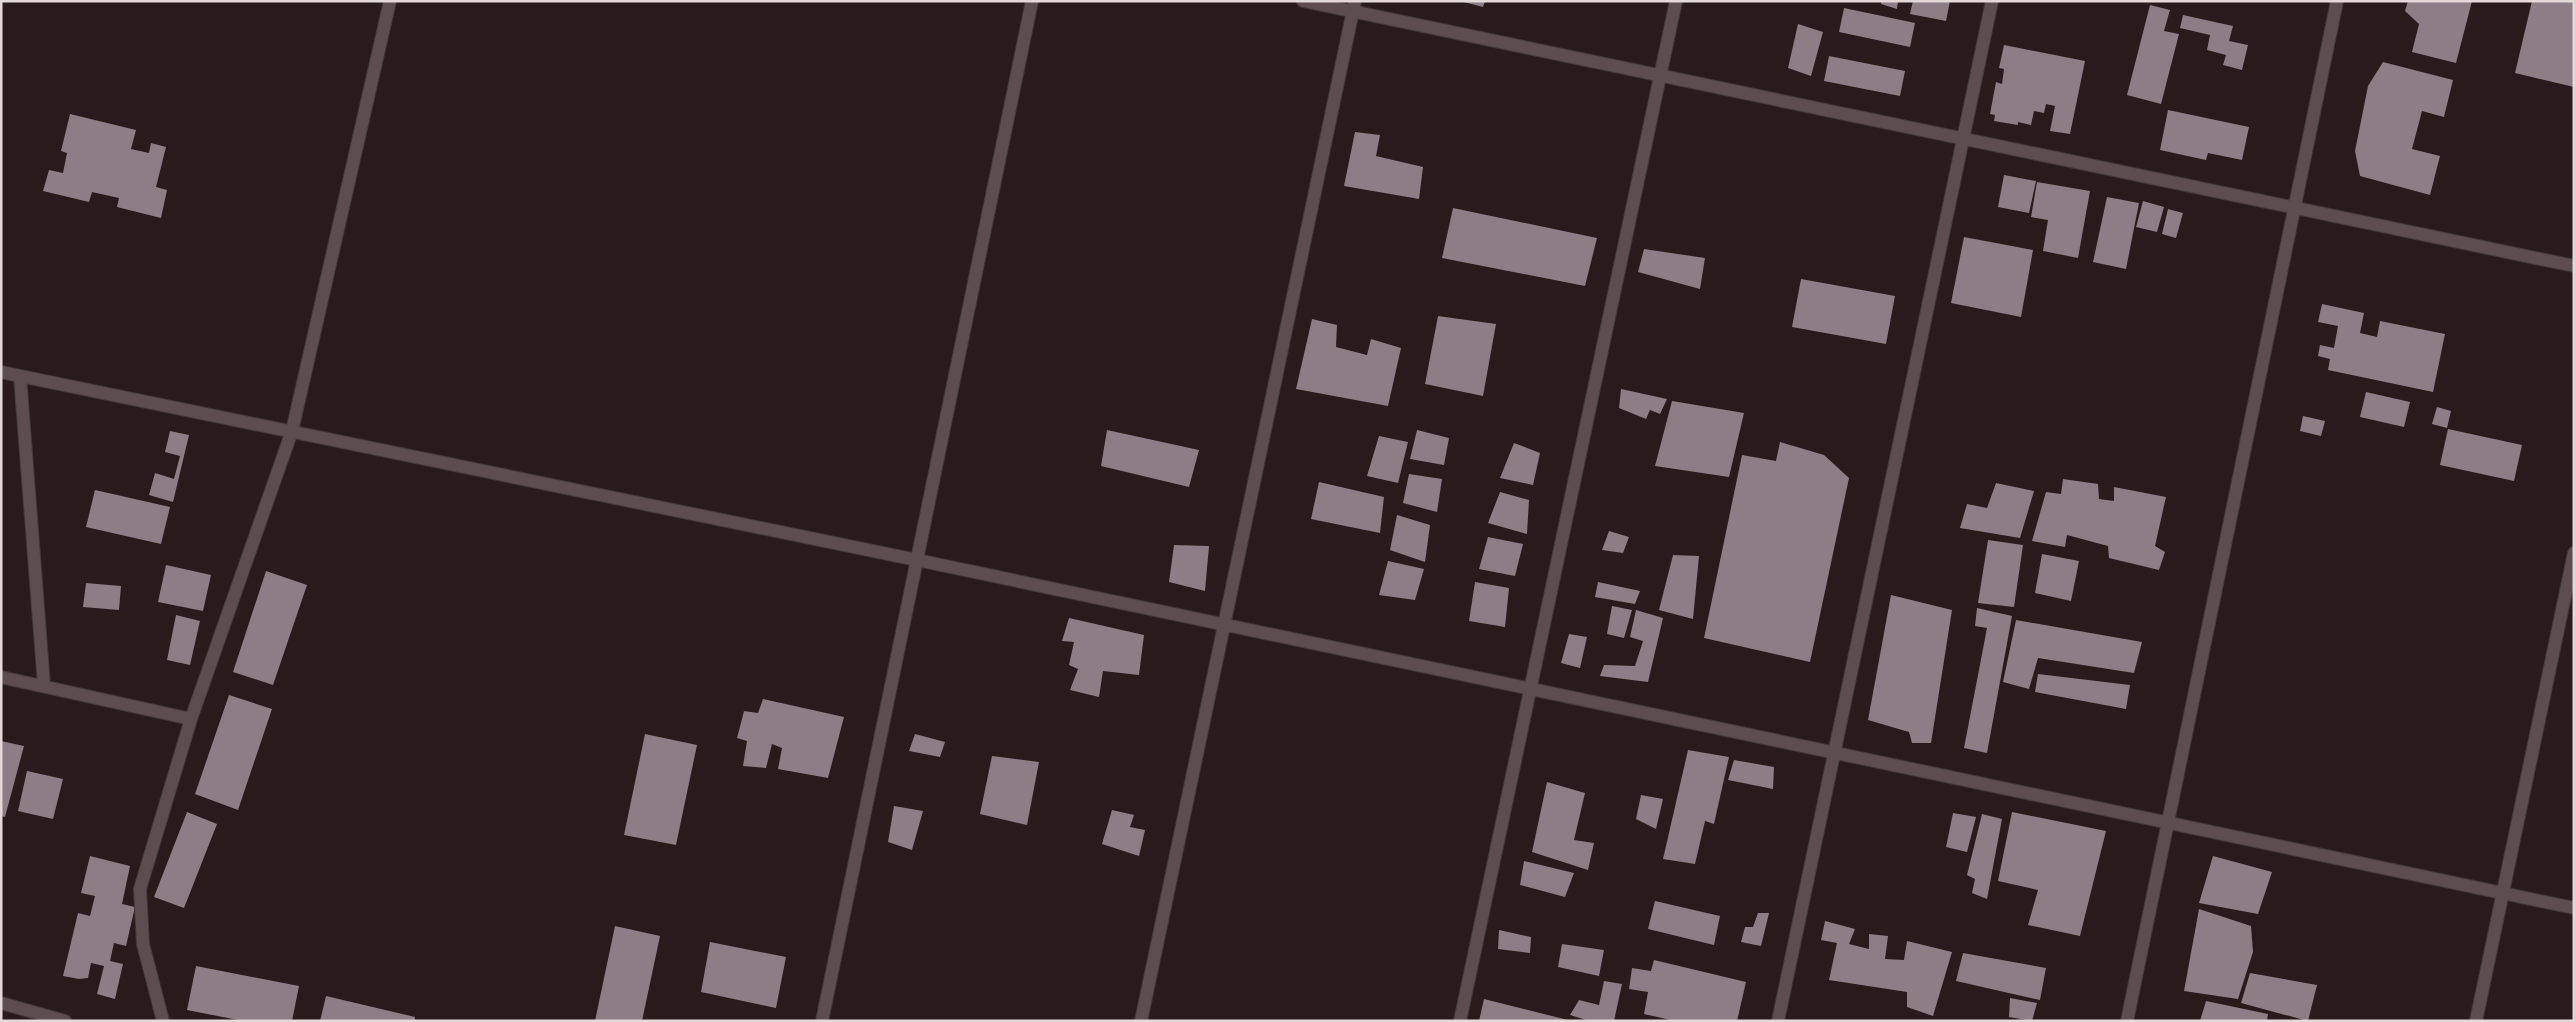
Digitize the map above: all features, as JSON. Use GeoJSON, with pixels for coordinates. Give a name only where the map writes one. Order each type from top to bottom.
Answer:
{"type":"FeatureCollection","features":[{"type":"Feature","properties":{"kind":"street"},"geometry":{"type":"LineString","coordinates":[[164,1021],[142,944],[140,889],[191,719],[292,431],[390,1]]}},
{"type":"Feature","properties":{"kind":"street"},"geometry":{"type":"LineString","coordinates":[[822,1021],[1032,1]]}},
{"type":"Feature","properties":{"kind":"street"},"geometry":{"type":"LineString","coordinates":[[1303,1],[1354,6],[1660,76],[2574,266]]}},
{"type":"Feature","properties":{"kind":"street"},"geometry":{"type":"LineString","coordinates":[[1460,1021],[1676,1]]}},
{"type":"Feature","properties":{"kind":"street"},"geometry":{"type":"LineString","coordinates":[[1778,1021],[1992,1]]}},
{"type":"Feature","properties":{"kind":"street"},"geometry":{"type":"LineString","coordinates":[[2128,1021],[2337,1]]}},
{"type":"Feature","properties":{"kind":"street"},"geometry":{"type":"LineString","coordinates":[[1141,1021],[1354,6]]}},
{"type":"Feature","properties":{"kind":"street"},"geometry":{"type":"LineString","coordinates":[[1,372],[916,560],[2574,908]]}},
{"type":"Feature","properties":{"kind":"street"},"geometry":{"type":"LineString","coordinates":[[20,376],[44,685]]}},
{"type":"Feature","properties":{"kind":"street"},"geometry":{"type":"LineString","coordinates":[[2476,1021],[2574,553]]}},
{"type":"Feature","properties":{"kind":"street"},"geometry":{"type":"LineString","coordinates":[[1,677],[191,719]]}},
{"type":"Feature","properties":{"kind":"street"},"geometry":{"type":"LineString","coordinates":[[1,1003],[65,1021]]}},
{"type":"Feature","properties":{"kind":"building"},"geometry":{"type":"Polygon","coordinates":[[[1460,1],[1485,1],[1483,7],[1460,1]]]}},
{"type":"Feature","properties":{"kind":"building"},"geometry":{"type":"Polygon","coordinates":[[[1882,1],[1898,1],[1897,9],[1881,4],[1882,1]]]}},
{"type":"Feature","properties":{"kind":"building"},"geometry":{"type":"Polygon","coordinates":[[[1913,1],[1950,1],[1946,21],[1910,14],[1913,1]]]}},
{"type":"Feature","properties":{"kind":"building"},"geometry":{"type":"Polygon","coordinates":[[[2408,1],[2472,1],[2456,63],[2412,52],[2419,24],[2405,11],[2408,1]]]}},
{"type":"Feature","properties":{"kind":"building"},"geometry":{"type":"Polygon","coordinates":[[[2532,1],[2574,1],[2574,87],[2515,73],[2532,1]]]}},
{"type":"Feature","properties":{"kind":"building"},"geometry":{"type":"Polygon","coordinates":[[[2150,5],[2170,10],[2164,31],[2179,34],[2161,104],[2127,95],[2150,5]]]}},
{"type":"Feature","properties":{"kind":"building"},"geometry":{"type":"Polygon","coordinates":[[[1844,8],[1915,23],[1910,47],[1839,32],[1844,8]]]}},
{"type":"Feature","properties":{"kind":"building"},"geometry":{"type":"Polygon","coordinates":[[[2183,15],[2233,26],[2229,41],[2248,45],[2242,70],[2223,65],[2226,55],[2207,50],[2210,35],[2180,28],[2183,15]]]}},
{"type":"Feature","properties":{"kind":"building"},"geometry":{"type":"Polygon","coordinates":[[[1798,24],[1823,32],[1811,76],[1788,68],[1798,24]]]}},
{"type":"Feature","properties":{"kind":"building"},"geometry":{"type":"Polygon","coordinates":[[[2004,45],[2085,61],[2070,134],[2050,131],[2055,106],[2046,104],[2044,113],[2034,111],[2031,125],[2018,122],[2018,125],[1994,121],[1995,115],[1990,114],[1996,82],[2002,84],[2004,69],[1999,68],[2004,45]]]}},
{"type":"Feature","properties":{"kind":"building"},"geometry":{"type":"Polygon","coordinates":[[[1829,56],[1905,71],[1900,96],[1824,81],[1829,56]]]}},
{"type":"Feature","properties":{"kind":"building"},"geometry":{"type":"Polygon","coordinates":[[[2383,62],[2453,80],[2444,117],[2422,111],[2412,149],[2440,156],[2430,195],[2360,176],[2355,151],[2368,86],[2383,62]]]}},
{"type":"Feature","properties":{"kind":"building"},"geometry":{"type":"Polygon","coordinates":[[[2168,110],[2249,127],[2242,160],[2208,153],[2206,160],[2160,150],[2168,110]]]}},
{"type":"Feature","properties":{"kind":"building"},"geometry":{"type":"Polygon","coordinates":[[[70,114],[136,130],[131,149],[149,153],[151,143],[166,147],[156,187],[167,190],[161,218],[117,207],[119,198],[92,192],[89,202],[43,191],[49,170],[63,173],[67,153],[61,151],[70,114]]]}},
{"type":"Feature","properties":{"kind":"building"},"geometry":{"type":"Polygon","coordinates":[[[1355,132],[1380,135],[1376,156],[1423,167],[1419,199],[1344,186],[1355,132]]]}},
{"type":"Feature","properties":{"kind":"building"},"geometry":{"type":"Polygon","coordinates":[[[2004,175],[2036,181],[2029,213],[1998,207],[2004,175]]]}},
{"type":"Feature","properties":{"kind":"building"},"geometry":{"type":"Polygon","coordinates":[[[2037,182],[2090,191],[2078,258],[2043,251],[2048,220],[2031,217],[2037,182]]]}},
{"type":"Feature","properties":{"kind":"building"},"geometry":{"type":"Polygon","coordinates":[[[2107,197],[2139,203],[2126,269],[2093,262],[2107,197]]]}},
{"type":"Feature","properties":{"kind":"building"},"geometry":{"type":"Polygon","coordinates":[[[2143,201],[2164,207],[2157,232],[2136,227],[2143,201]]]}},
{"type":"Feature","properties":{"kind":"building"},"geometry":{"type":"Polygon","coordinates":[[[1453,208],[1597,238],[1585,286],[1442,258],[1453,208]]]}},
{"type":"Feature","properties":{"kind":"building"},"geometry":{"type":"Polygon","coordinates":[[[2168,209],[2183,213],[2176,238],[2162,234],[2168,209]]]}},
{"type":"Feature","properties":{"kind":"building"},"geometry":{"type":"Polygon","coordinates":[[[1964,237],[2033,250],[2021,317],[1951,303],[1964,237]]]}},
{"type":"Feature","properties":{"kind":"building"},"geometry":{"type":"Polygon","coordinates":[[[1644,249],[1705,258],[1700,289],[1638,272],[1644,249]]]}},
{"type":"Feature","properties":{"kind":"building"},"geometry":{"type":"Polygon","coordinates":[[[1801,279],[1895,296],[1886,344],[1792,327],[1801,279]]]}},
{"type":"Feature","properties":{"kind":"building"},"geometry":{"type":"Polygon","coordinates":[[[2322,304],[2364,313],[2360,333],[2377,337],[2380,321],[2445,334],[2433,392],[2328,370],[2330,359],[2318,356],[2320,345],[2334,348],[2338,326],[2318,322],[2322,304]]]}},
{"type":"Feature","properties":{"kind":"building"},"geometry":{"type":"Polygon","coordinates":[[[1438,316],[1496,324],[1483,396],[1425,384],[1438,316]]]}},
{"type":"Feature","properties":{"kind":"building"},"geometry":{"type":"Polygon","coordinates":[[[1312,319],[1337,325],[1336,347],[1367,355],[1371,339],[1401,348],[1388,406],[1296,389],[1312,319]]]}},
{"type":"Feature","properties":{"kind":"building"},"geometry":{"type":"Polygon","coordinates":[[[1621,389],[1667,399],[1660,414],[1650,410],[1646,419],[1619,408],[1621,389]]]}},
{"type":"Feature","properties":{"kind":"building"},"geometry":{"type":"Polygon","coordinates":[[[2366,392],[2410,402],[2404,427],[2360,417],[2366,392]]]}},
{"type":"Feature","properties":{"kind":"building"},"geometry":{"type":"Polygon","coordinates":[[[1672,401],[1744,413],[1729,477],[1655,466],[1672,401]]]}},
{"type":"Feature","properties":{"kind":"building"},"geometry":{"type":"Polygon","coordinates":[[[2437,407],[2451,411],[2447,428],[2432,424],[2437,407]]]}},
{"type":"Feature","properties":{"kind":"building"},"geometry":{"type":"Polygon","coordinates":[[[2303,416],[2325,421],[2321,436],[2300,431],[2303,416]]]}},
{"type":"Feature","properties":{"kind":"building"},"geometry":{"type":"Polygon","coordinates":[[[2448,429],[2522,445],[2514,481],[2440,465],[2448,429]]]}},
{"type":"Feature","properties":{"kind":"building"},"geometry":{"type":"Polygon","coordinates":[[[1107,430],[1199,450],[1189,487],[1101,466],[1107,430]]]}},
{"type":"Feature","properties":{"kind":"building"},"geometry":{"type":"Polygon","coordinates":[[[1417,430],[1449,438],[1444,465],[1410,459],[1417,430]]]}},
{"type":"Feature","properties":{"kind":"building"},"geometry":{"type":"Polygon","coordinates":[[[170,431],[189,435],[173,502],[149,495],[155,473],[174,479],[180,456],[165,452],[170,431]]]}},
{"type":"Feature","properties":{"kind":"building"},"geometry":{"type":"Polygon","coordinates":[[[1379,436],[1408,442],[1398,483],[1367,476],[1379,436]]]}},
{"type":"Feature","properties":{"kind":"building"},"geometry":{"type":"Polygon","coordinates":[[[1780,442],[1824,455],[1849,478],[1810,662],[1704,638],[1742,455],[1776,461],[1780,442]]]}},
{"type":"Feature","properties":{"kind":"building"},"geometry":{"type":"Polygon","coordinates":[[[1514,443],[1540,453],[1533,485],[1500,478],[1514,443]]]}},
{"type":"Feature","properties":{"kind":"building"},"geometry":{"type":"Polygon","coordinates":[[[1409,474],[1442,479],[1437,512],[1403,503],[1409,474]]]}},
{"type":"Feature","properties":{"kind":"building"},"geometry":{"type":"Polygon","coordinates":[[[2063,479],[2098,484],[2099,499],[2114,501],[2114,487],[2166,497],[2155,546],[2165,552],[2159,570],[2109,558],[2108,546],[2067,535],[2065,547],[2032,541],[2046,492],[2061,494],[2063,479]]]}},
{"type":"Feature","properties":{"kind":"building"},"geometry":{"type":"Polygon","coordinates":[[[1319,482],[1384,497],[1380,533],[1311,519],[1319,482]]]}},
{"type":"Feature","properties":{"kind":"building"},"geometry":{"type":"Polygon","coordinates":[[[1996,483],[2034,491],[2020,538],[1960,528],[1967,504],[1987,508],[1996,483]]]}},
{"type":"Feature","properties":{"kind":"building"},"geometry":{"type":"Polygon","coordinates":[[[95,490],[170,507],[161,544],[86,527],[95,490]]]}},
{"type":"Feature","properties":{"kind":"building"},"geometry":{"type":"Polygon","coordinates":[[[1500,492],[1529,500],[1527,534],[1488,523],[1500,492]]]}},
{"type":"Feature","properties":{"kind":"building"},"geometry":{"type":"Polygon","coordinates":[[[1397,515],[1430,525],[1425,562],[1390,550],[1397,515]]]}},
{"type":"Feature","properties":{"kind":"building"},"geometry":{"type":"Polygon","coordinates":[[[1609,531],[1629,537],[1623,553],[1602,550],[1609,531]]]}},
{"type":"Feature","properties":{"kind":"building"},"geometry":{"type":"Polygon","coordinates":[[[1488,537],[1523,544],[1515,576],[1479,569],[1488,537]]]}},
{"type":"Feature","properties":{"kind":"building"},"geometry":{"type":"Polygon","coordinates":[[[1988,540],[2023,545],[2014,607],[1978,603],[1988,540]]]}},
{"type":"Feature","properties":{"kind":"building"},"geometry":{"type":"Polygon","coordinates":[[[1174,545],[1209,546],[1205,591],[1169,582],[1174,545]]]}},
{"type":"Feature","properties":{"kind":"building"},"geometry":{"type":"Polygon","coordinates":[[[2042,554],[2079,561],[2071,601],[2035,593],[2042,554]]]}},
{"type":"Feature","properties":{"kind":"building"},"geometry":{"type":"Polygon","coordinates":[[[1673,555],[1699,556],[1693,619],[1659,610],[1673,555]]]}},
{"type":"Feature","properties":{"kind":"building"},"geometry":{"type":"Polygon","coordinates":[[[1388,561],[1424,569],[1415,600],[1379,595],[1388,561]]]}},
{"type":"Feature","properties":{"kind":"building"},"geometry":{"type":"Polygon","coordinates":[[[166,565],[211,575],[203,611],[158,602],[166,565]]]}},
{"type":"Feature","properties":{"kind":"building"},"geometry":{"type":"Polygon","coordinates":[[[266,571],[307,585],[273,685],[233,672],[266,571]]]}},
{"type":"Feature","properties":{"kind":"building"},"geometry":{"type":"Polygon","coordinates":[[[1475,582],[1509,588],[1505,627],[1469,621],[1475,582]]]}},
{"type":"Feature","properties":{"kind":"building"},"geometry":{"type":"Polygon","coordinates":[[[1598,582],[1640,591],[1635,604],[1595,597],[1598,582]]]}},
{"type":"Feature","properties":{"kind":"building"},"geometry":{"type":"Polygon","coordinates":[[[86,583],[121,586],[119,610],[83,607],[86,583]]]}},
{"type":"Feature","properties":{"kind":"building"},"geometry":{"type":"Polygon","coordinates":[[[1891,595],[1952,610],[1931,743],[1912,743],[1909,732],[1868,720],[1891,595]]]}},
{"type":"Feature","properties":{"kind":"building"},"geometry":{"type":"Polygon","coordinates":[[[1612,606],[1632,610],[1624,638],[1607,634],[1612,606]]]}},
{"type":"Feature","properties":{"kind":"building"},"geometry":{"type":"Polygon","coordinates":[[[1977,608],[2012,616],[1987,753],[1964,748],[1987,628],[1975,626],[1977,608]]]}},
{"type":"Feature","properties":{"kind":"building"},"geometry":{"type":"Polygon","coordinates":[[[1636,610],[1663,618],[1648,682],[1600,676],[1604,665],[1635,666],[1643,641],[1630,637],[1636,610]]]}},
{"type":"Feature","properties":{"kind":"building"},"geometry":{"type":"Polygon","coordinates":[[[176,615],[200,621],[190,665],[167,660],[176,615]]]}},
{"type":"Feature","properties":{"kind":"building"},"geometry":{"type":"Polygon","coordinates":[[[1069,618],[1144,635],[1139,675],[1103,671],[1099,697],[1070,690],[1078,669],[1069,665],[1074,642],[1062,641],[1069,618]]]}},
{"type":"Feature","properties":{"kind":"building"},"geometry":{"type":"Polygon","coordinates":[[[2016,620],[2142,642],[2134,673],[2038,658],[2029,689],[2003,682],[2016,620]]]}},
{"type":"Feature","properties":{"kind":"building"},"geometry":{"type":"Polygon","coordinates":[[[1569,634],[1587,637],[1580,668],[1561,663],[1569,634]]]}},
{"type":"Feature","properties":{"kind":"building"},"geometry":{"type":"Polygon","coordinates":[[[2038,674],[2130,685],[2126,709],[2035,692],[2038,674]]]}},
{"type":"Feature","properties":{"kind":"building"},"geometry":{"type":"Polygon","coordinates":[[[229,695],[272,709],[238,810],[195,794],[229,695]]]}},
{"type":"Feature","properties":{"kind":"building"},"geometry":{"type":"Polygon","coordinates":[[[763,699],[844,717],[828,778],[778,769],[782,748],[772,744],[766,768],[743,766],[747,741],[737,738],[744,711],[758,713],[763,699]]]}},
{"type":"Feature","properties":{"kind":"building"},"geometry":{"type":"Polygon","coordinates":[[[645,734],[697,745],[676,845],[624,835],[645,734]]]}},
{"type":"Feature","properties":{"kind":"building"},"geometry":{"type":"Polygon","coordinates":[[[915,734],[945,742],[940,757],[909,751],[915,734]]]}},
{"type":"Feature","properties":{"kind":"building"},"geometry":{"type":"Polygon","coordinates":[[[1,741],[24,746],[5,817],[1,816],[1,741]]]}},
{"type":"Feature","properties":{"kind":"building"},"geometry":{"type":"Polygon","coordinates":[[[1688,750],[1729,757],[1714,824],[1705,821],[1695,864],[1663,859],[1688,750]]]}},
{"type":"Feature","properties":{"kind":"building"},"geometry":{"type":"Polygon","coordinates":[[[992,756],[1039,762],[1027,825],[980,814],[992,756]]]}},
{"type":"Feature","properties":{"kind":"building"},"geometry":{"type":"Polygon","coordinates":[[[1734,760],[1774,767],[1773,789],[1728,780],[1734,760]]]}},
{"type":"Feature","properties":{"kind":"building"},"geometry":{"type":"Polygon","coordinates":[[[27,771],[63,779],[53,819],[18,811],[27,771]]]}},
{"type":"Feature","properties":{"kind":"building"},"geometry":{"type":"Polygon","coordinates":[[[1547,782],[1585,793],[1574,840],[1594,843],[1588,870],[1532,852],[1547,782]]]}},
{"type":"Feature","properties":{"kind":"building"},"geometry":{"type":"Polygon","coordinates":[[[1641,795],[1663,799],[1656,829],[1636,819],[1641,795]]]}},
{"type":"Feature","properties":{"kind":"building"},"geometry":{"type":"Polygon","coordinates":[[[894,806],[923,811],[912,850],[888,842],[894,806]]]}},
{"type":"Feature","properties":{"kind":"building"},"geometry":{"type":"Polygon","coordinates":[[[1112,810],[1134,815],[1130,827],[1145,830],[1139,856],[1102,844],[1112,810]]]}},
{"type":"Feature","properties":{"kind":"building"},"geometry":{"type":"Polygon","coordinates":[[[187,812],[217,824],[184,908],[154,897],[187,812]]]}},
{"type":"Feature","properties":{"kind":"building"},"geometry":{"type":"Polygon","coordinates":[[[2012,812],[2106,831],[2080,936],[2028,925],[2038,890],[1998,881],[2012,812]]]}},
{"type":"Feature","properties":{"kind":"building"},"geometry":{"type":"Polygon","coordinates":[[[1953,813],[1976,817],[1967,852],[1946,847],[1953,813]]]}},
{"type":"Feature","properties":{"kind":"building"},"geometry":{"type":"Polygon","coordinates":[[[1982,814],[2002,819],[1987,899],[1972,893],[1975,879],[1967,875],[1982,814]]]}},
{"type":"Feature","properties":{"kind":"building"},"geometry":{"type":"Polygon","coordinates":[[[90,856],[130,866],[122,904],[135,907],[126,946],[114,943],[110,961],[123,964],[115,999],[97,994],[104,966],[91,963],[88,978],[79,979],[63,976],[78,913],[90,916],[95,896],[81,893],[90,856]]]}},
{"type":"Feature","properties":{"kind":"building"},"geometry":{"type":"Polygon","coordinates":[[[2213,856],[2272,872],[2258,914],[2199,903],[2213,856]]]}},
{"type":"Feature","properties":{"kind":"building"},"geometry":{"type":"Polygon","coordinates":[[[1524,861],[1574,873],[1565,897],[1520,885],[1524,861]]]}},
{"type":"Feature","properties":{"kind":"building"},"geometry":{"type":"Polygon","coordinates":[[[1655,901],[1720,916],[1714,945],[1648,929],[1655,901]]]}},
{"type":"Feature","properties":{"kind":"building"},"geometry":{"type":"Polygon","coordinates":[[[2199,909],[2251,926],[2253,952],[2238,999],[2184,991],[2199,909]]]}},
{"type":"Feature","properties":{"kind":"building"},"geometry":{"type":"Polygon","coordinates":[[[1758,913],[1769,913],[1761,946],[1741,942],[1745,927],[1753,927],[1758,913]]]}},
{"type":"Feature","properties":{"kind":"building"},"geometry":{"type":"Polygon","coordinates":[[[1825,921],[1855,929],[1849,944],[1869,949],[1869,934],[1888,936],[1885,959],[1904,960],[1907,941],[1952,952],[1933,1016],[1907,1007],[1907,992],[1829,980],[1837,943],[1821,940],[1825,921]]]}},
{"type":"Feature","properties":{"kind":"building"},"geometry":{"type":"Polygon","coordinates":[[[615,926],[660,936],[642,1021],[595,1021],[615,926]]]}},
{"type":"Feature","properties":{"kind":"building"},"geometry":{"type":"Polygon","coordinates":[[[1499,930],[1531,937],[1530,953],[1498,949],[1499,930]]]}},
{"type":"Feature","properties":{"kind":"building"},"geometry":{"type":"Polygon","coordinates":[[[710,942],[786,957],[776,1008],[701,992],[710,942]]]}},
{"type":"Feature","properties":{"kind":"building"},"geometry":{"type":"Polygon","coordinates":[[[1562,944],[1604,950],[1599,976],[1558,967],[1562,944]]]}},
{"type":"Feature","properties":{"kind":"building"},"geometry":{"type":"Polygon","coordinates":[[[1963,953],[2046,968],[2040,1000],[1956,981],[1963,953]]]}},
{"type":"Feature","properties":{"kind":"building"},"geometry":{"type":"Polygon","coordinates":[[[1654,960],[1746,982],[1737,1021],[1675,1021],[1644,1014],[1648,992],[1629,989],[1632,968],[1651,971],[1654,960]]]}},
{"type":"Feature","properties":{"kind":"building"},"geometry":{"type":"Polygon","coordinates":[[[196,966],[299,986],[292,1021],[243,1021],[187,1010],[196,966]]]}},
{"type":"Feature","properties":{"kind":"building"},"geometry":{"type":"Polygon","coordinates":[[[2250,973],[2317,985],[2308,1021],[2241,1003],[2250,973]]]}},
{"type":"Feature","properties":{"kind":"building"},"geometry":{"type":"Polygon","coordinates":[[[1604,981],[1622,984],[1614,1021],[1589,1021],[1570,1015],[1579,1000],[1599,1005],[1604,981]]]}},
{"type":"Feature","properties":{"kind":"building"},"geometry":{"type":"Polygon","coordinates":[[[326,996],[415,1017],[415,1021],[320,1021],[326,996]]]}},
{"type":"Feature","properties":{"kind":"building"},"geometry":{"type":"Polygon","coordinates":[[[2010,998],[2037,1003],[2032,1021],[2009,1017],[2010,998]]]}},
{"type":"Feature","properties":{"kind":"building"},"geometry":{"type":"Polygon","coordinates":[[[1484,999],[1568,1020],[1568,1021],[1479,1021],[1484,999]]]}},
{"type":"Feature","properties":{"kind":"building"},"geometry":{"type":"Polygon","coordinates":[[[2206,1001],[2268,1014],[2267,1021],[2200,1021],[2206,1001]]]}}]}
